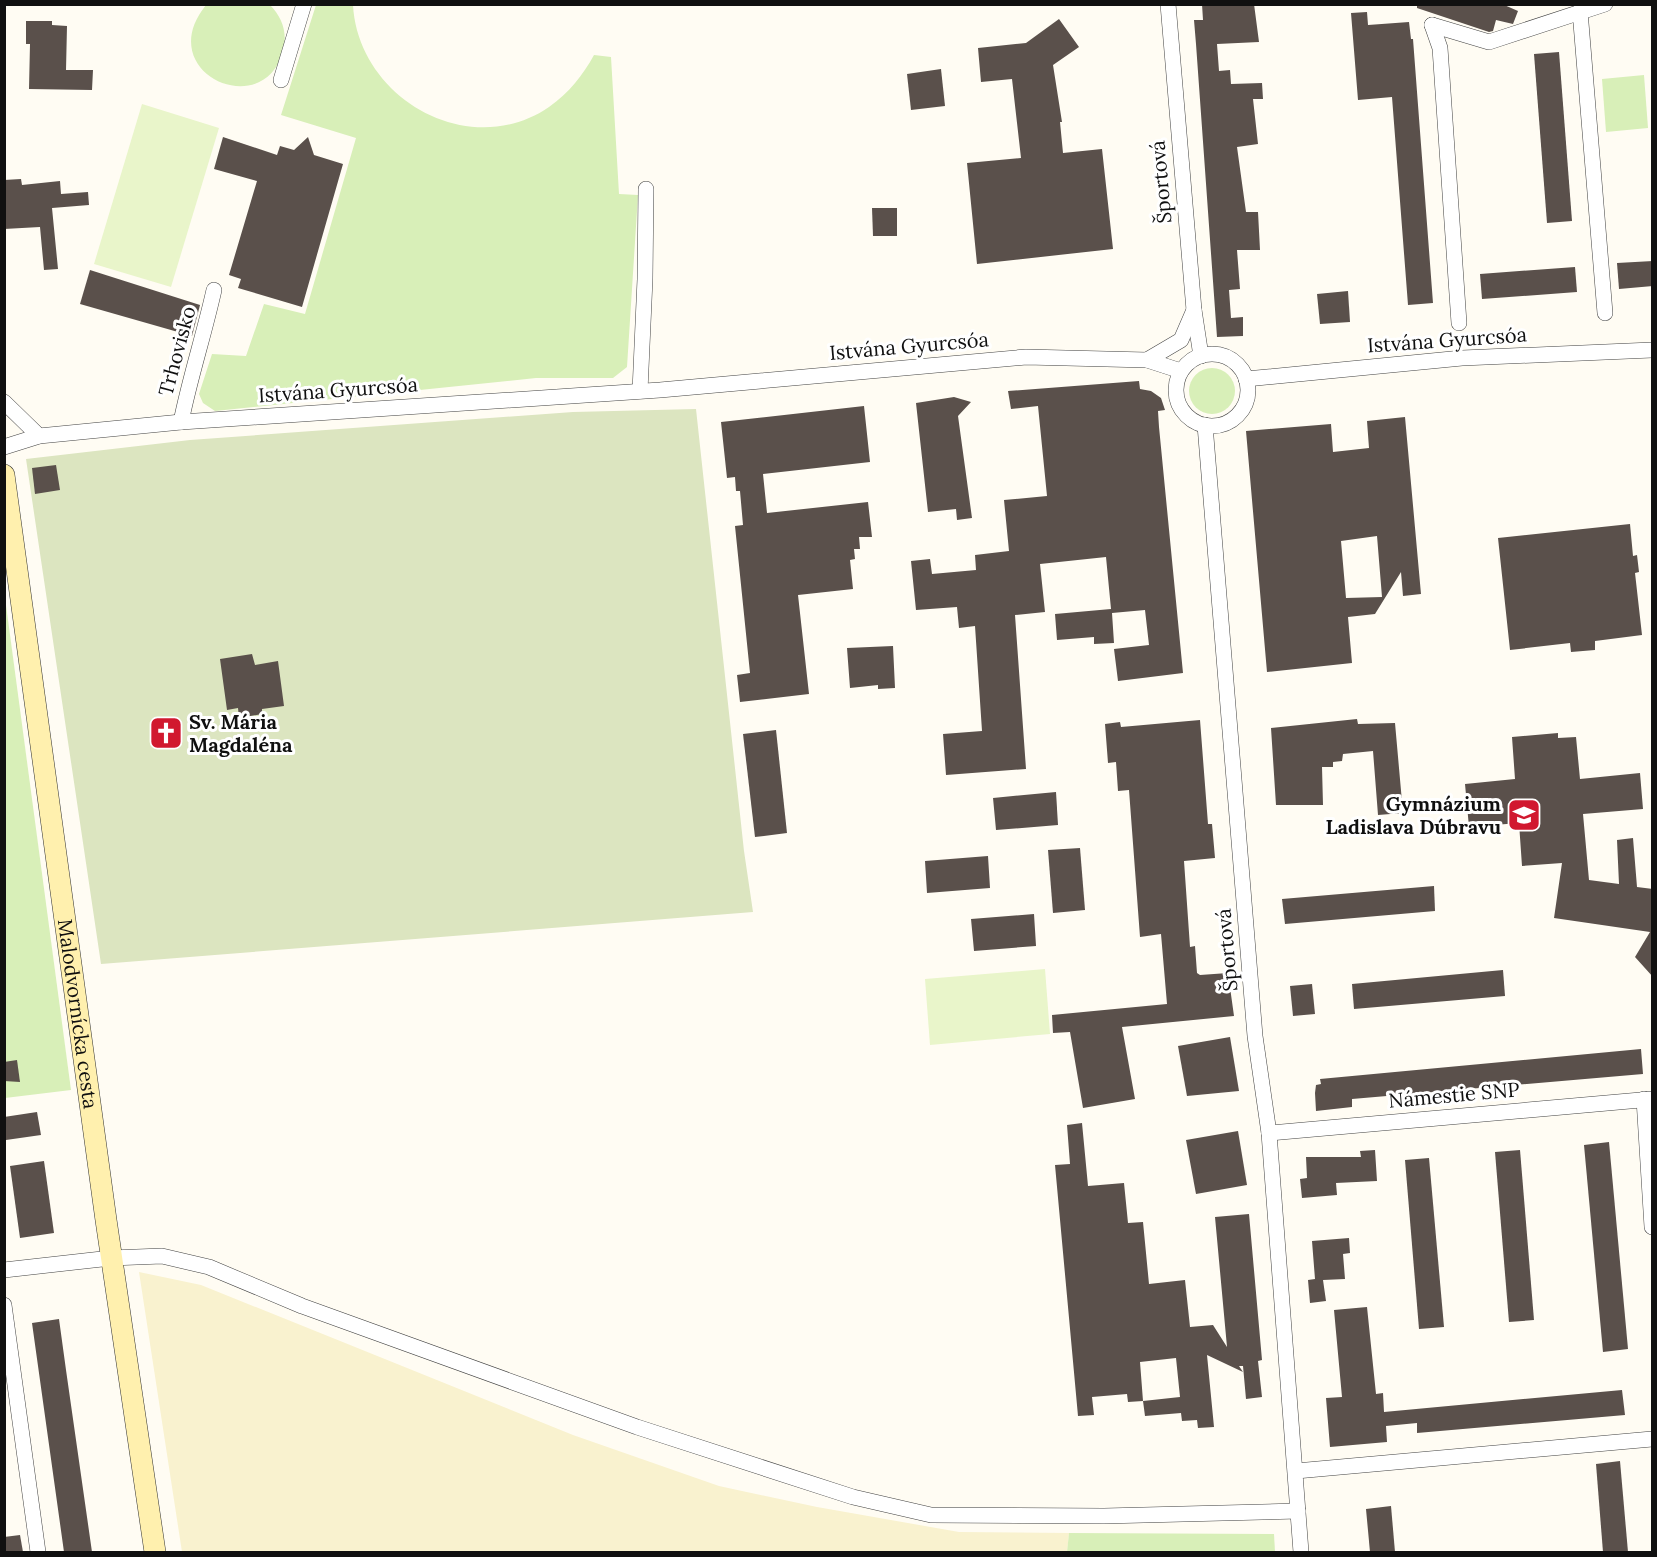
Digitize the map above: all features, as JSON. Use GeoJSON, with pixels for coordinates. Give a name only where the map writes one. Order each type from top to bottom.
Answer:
{"type":"FeatureCollection","features":[{"type":"Feature","properties":{"kind":"street"},"geometry":{"type":"LineString","coordinates":[[281,80],[304,4]]}},
{"type":"Feature","properties":{"kind":"street","name":"Športová"},"geometry":{"type":"LineString","coordinates":[[1168,4],[1194,310],[1201,356]]}},
{"type":"Feature","properties":{"kind":"street"},"geometry":{"type":"LineString","coordinates":[[1459,323],[1440,48],[1432,25],[1489,42],[1605,4]]}},
{"type":"Feature","properties":{"kind":"street"},"geometry":{"type":"LineString","coordinates":[[1580,11],[1605,313]]}},
{"type":"Feature","properties":{"kind":"street"},"geometry":{"type":"LineString","coordinates":[[640,392],[646,189]]}},
{"type":"Feature","properties":{"kind":"street","name":"Trhovisko"},"geometry":{"type":"LineString","coordinates":[[181,422],[190,373],[202,345],[214,290]]}},
{"type":"Feature","properties":{"kind":"street"},"geometry":{"type":"LineString","coordinates":[[1147,360],[1181,340],[1194,310]]}},
{"type":"Feature","properties":{"kind":"street","name":"Istvána Gyurcsóa"},"geometry":{"type":"LineString","coordinates":[[1246,379],[1462,358],[1653,350]]}},
{"type":"Feature","properties":{"kind":"street"},"geometry":{"type":"LineString","coordinates":[[1220,355],[1228,358],[1242,370],[1246,379],[1246,397],[1238,413],[1223,423],[1205,425],[1185,414],[1179,404],[1176,393],[1181,371],[1186,364],[1201,356],[1220,355]]}},
{"type":"Feature","properties":{"kind":"street","name":"Istvána Gyurcsóa"},"geometry":{"type":"LineString","coordinates":[[4,447],[39,436],[181,422],[640,392],[1026,357],[1147,360],[1181,371]]}},
{"type":"Feature","properties":{"kind":"street"},"geometry":{"type":"LineString","coordinates":[[4,402],[39,436]]}},
{"type":"Feature","properties":{"kind":"street","name":"Športová"},"geometry":{"type":"LineString","coordinates":[[1205,425],[1254,1025],[1269,1133],[1301,1552]]}},
{"type":"Feature","properties":{"kind":"street","name":"Malodvornícka cesta"},"geometry":{"type":"LineString","coordinates":[[4,475],[111,1258],[155,1552]]}},
{"type":"Feature","properties":{"kind":"street","name":"Námestie SNP"},"geometry":{"type":"LineString","coordinates":[[1269,1133],[1648,1099],[1653,1227]]}},
{"type":"Feature","properties":{"kind":"street"},"geometry":{"type":"LineString","coordinates":[[4,1270],[111,1258],[162,1256],[209,1267],[302,1306],[637,1427],[853,1497],[931,1515],[1104,1516],[1298,1511]]}},
{"type":"Feature","properties":{"kind":"street"},"geometry":{"type":"LineString","coordinates":[[4,1305],[10,1385],[38,1552]]}},
{"type":"Feature","properties":{"kind":"street"},"geometry":{"type":"LineString","coordinates":[[1296,1471],[1653,1439]]}},
{"type":"Feature","properties":{"kind":"shaded area"},"geometry":{"type":"Polygon","coordinates":[[[139,1272],[201,1285],[573,1435],[719,1486],[817,1507],[959,1532],[1069,1533],[1067,1552],[182,1552],[139,1272]]]}},
{"type":"Feature","properties":{"kind":"green space"},"geometry":{"type":"Polygon","coordinates":[[[206,5],[270,5],[281,20],[285,38],[283,51],[272,72],[255,84],[236,86],[217,80],[201,68],[192,51],[193,29],[206,5]]]}},
{"type":"Feature","properties":{"kind":"green space"},"geometry":{"type":"Polygon","coordinates":[[[316,5],[353,5],[360,38],[374,68],[396,93],[423,112],[453,123],[485,127],[518,122],[549,107],[563,96],[580,77],[594,55],[611,57],[619,194],[638,195],[627,367],[613,378],[536,378],[215,411],[203,403],[199,394],[212,354],[246,356],[264,304],[305,314],[356,138],[281,115],[316,5]]]}},
{"type":"Feature","properties":{"kind":"green space"},"geometry":{"type":"Polygon","coordinates":[[[1644,75],[1648,128],[1606,132],[1602,79],[1644,75]]]}},
{"type":"Feature","properties":{"kind":"green space"},"geometry":{"type":"Polygon","coordinates":[[[142,104],[219,128],[171,287],[94,264],[142,104]]]}},
{"type":"Feature","properties":{"kind":"green space"},"geometry":{"type":"Polygon","coordinates":[[[1212,368],[1228,375],[1235,391],[1228,407],[1212,414],[1196,407],[1189,391],[1196,375],[1212,368]]]}},
{"type":"Feature","properties":{"kind":"green space"},"geometry":{"type":"Polygon","coordinates":[[[696,409],[744,851],[753,912],[101,964],[26,459],[190,440],[573,412],[696,409]]]}},
{"type":"Feature","properties":{"kind":"green space"},"geometry":{"type":"Polygon","coordinates":[[[4,590],[71,1090],[5,1098],[4,1098],[4,590]]]}},
{"type":"Feature","properties":{"kind":"green space"},"geometry":{"type":"Polygon","coordinates":[[[1045,969],[1050,1034],[930,1045],[925,979],[1045,969]]]}},
{"type":"Feature","properties":{"kind":"green space"},"geometry":{"type":"Polygon","coordinates":[[[1069,1533],[1274,1534],[1275,1552],[1067,1552],[1069,1533]]]}},
{"type":"Feature","properties":{"kind":"building"},"geometry":{"type":"Polygon","coordinates":[[[1202,4],[1254,4],[1259,42],[1217,44],[1219,71],[1230,70],[1231,84],[1262,83],[1263,99],[1253,99],[1258,144],[1237,147],[1246,212],[1258,212],[1260,250],[1237,250],[1240,289],[1229,290],[1231,318],[1243,317],[1243,336],[1217,337],[1194,20],[1203,20],[1202,4]]]}},
{"type":"Feature","properties":{"kind":"building"},"geometry":{"type":"Polygon","coordinates":[[[1417,4],[1502,4],[1518,11],[1513,24],[1496,20],[1493,31],[1489,32],[1417,8],[1417,4]]]}},
{"type":"Feature","properties":{"kind":"building"},"geometry":{"type":"Polygon","coordinates":[[[1367,12],[1368,25],[1409,22],[1411,39],[1413,39],[1433,303],[1408,305],[1392,97],[1358,100],[1351,13],[1367,12]]]}},
{"type":"Feature","properties":{"kind":"building"},"geometry":{"type":"Polygon","coordinates":[[[1059,19],[1079,47],[1053,65],[1062,122],[1060,122],[1063,153],[1102,149],[1113,249],[977,264],[967,163],[1021,158],[1012,79],[981,82],[978,48],[1026,43],[1059,19]]]}},
{"type":"Feature","properties":{"kind":"building"},"geometry":{"type":"Polygon","coordinates":[[[26,21],[52,21],[52,25],[67,26],[66,70],[93,70],[92,90],[29,89],[30,44],[26,44],[26,21]]]}},
{"type":"Feature","properties":{"kind":"building"},"geometry":{"type":"Polygon","coordinates":[[[1559,52],[1572,221],[1547,223],[1534,54],[1559,52]]]}},
{"type":"Feature","properties":{"kind":"building"},"geometry":{"type":"Polygon","coordinates":[[[941,69],[945,106],[911,110],[907,74],[941,69]]]}},
{"type":"Feature","properties":{"kind":"building"},"geometry":{"type":"Polygon","coordinates":[[[223,137],[277,155],[280,146],[294,150],[308,137],[314,155],[343,164],[302,307],[238,288],[241,279],[229,275],[257,181],[214,169],[223,137]]]}},
{"type":"Feature","properties":{"kind":"building"},"geometry":{"type":"Polygon","coordinates":[[[21,179],[22,185],[60,181],[61,194],[88,192],[89,205],[52,208],[58,269],[44,270],[40,227],[4,229],[4,180],[21,179]]]}},
{"type":"Feature","properties":{"kind":"building"},"geometry":{"type":"Polygon","coordinates":[[[872,208],[897,208],[897,236],[873,236],[872,208]]]}},
{"type":"Feature","properties":{"kind":"building"},"geometry":{"type":"Polygon","coordinates":[[[1653,261],[1653,286],[1619,289],[1617,263],[1653,261]]]}},
{"type":"Feature","properties":{"kind":"building"},"geometry":{"type":"Polygon","coordinates":[[[1575,267],[1577,292],[1482,299],[1480,274],[1575,267]]]}},
{"type":"Feature","properties":{"kind":"building"},"geometry":{"type":"Polygon","coordinates":[[[90,270],[200,305],[192,336],[80,304],[90,270]]]}},
{"type":"Feature","properties":{"kind":"building"},"geometry":{"type":"Polygon","coordinates":[[[1348,291],[1350,322],[1320,324],[1317,294],[1348,291]]]}},
{"type":"Feature","properties":{"kind":"building"},"geometry":{"type":"Polygon","coordinates":[[[1139,381],[1140,389],[1151,391],[1161,398],[1165,410],[1158,411],[1159,427],[1183,673],[1118,681],[1114,649],[1149,645],[1145,610],[1112,613],[1114,643],[1094,644],[1094,637],[1057,640],[1055,614],[1111,609],[1106,557],[1040,564],[1045,612],[1015,615],[1026,769],[946,775],[943,734],[982,731],[975,626],[959,628],[957,607],[916,610],[911,561],[930,559],[932,574],[976,570],[975,555],[1009,551],[1004,500],[1047,496],[1038,406],[1011,409],[1008,391],[1139,381]]]}},
{"type":"Feature","properties":{"kind":"building"},"geometry":{"type":"Polygon","coordinates":[[[954,397],[971,402],[958,416],[972,518],[957,520],[956,509],[928,512],[916,403],[954,397]]]}},
{"type":"Feature","properties":{"kind":"building"},"geometry":{"type":"Polygon","coordinates":[[[864,406],[870,462],[763,474],[767,513],[868,502],[872,537],[859,537],[860,549],[854,549],[855,559],[850,560],[853,589],[798,595],[809,694],[740,702],[737,675],[750,673],[735,526],[743,525],[740,491],[736,491],[735,477],[727,478],[721,422],[864,406]]]}},
{"type":"Feature","properties":{"kind":"building"},"geometry":{"type":"Polygon","coordinates":[[[1405,417],[1421,594],[1403,596],[1401,572],[1375,614],[1348,617],[1352,663],[1267,672],[1246,431],[1331,424],[1333,452],[1369,448],[1367,421],[1405,417]],[[1377,536],[1341,541],[1346,598],[1382,597],[1377,536]]]}},
{"type":"Feature","properties":{"kind":"building"},"geometry":{"type":"Polygon","coordinates":[[[56,465],[60,490],[35,494],[32,468],[56,465]]]}},
{"type":"Feature","properties":{"kind":"building"},"geometry":{"type":"Polygon","coordinates":[[[1630,524],[1633,556],[1637,555],[1639,572],[1635,573],[1642,635],[1595,641],[1595,650],[1571,652],[1570,643],[1510,650],[1498,538],[1630,524]]]}},
{"type":"Feature","properties":{"kind":"building"},"geometry":{"type":"Polygon","coordinates":[[[893,646],[895,688],[878,689],[878,685],[850,688],[847,648],[893,646]]]}},
{"type":"Feature","properties":{"kind":"building"},"geometry":{"type":"Polygon","coordinates":[[[252,654],[255,665],[278,661],[284,706],[262,709],[262,714],[239,718],[238,708],[227,710],[220,659],[252,654]]]}},
{"type":"Feature","properties":{"kind":"building"},"geometry":{"type":"Polygon","coordinates":[[[1357,719],[1358,724],[1395,723],[1403,813],[1378,815],[1373,751],[1343,754],[1342,761],[1333,762],[1333,767],[1322,767],[1323,805],[1276,805],[1271,728],[1357,719]]]}},
{"type":"Feature","properties":{"kind":"building"},"geometry":{"type":"Polygon","coordinates":[[[1200,720],[1208,824],[1212,824],[1215,858],[1184,861],[1190,947],[1195,946],[1197,973],[1200,975],[1228,973],[1234,1016],[1122,1027],[1135,1099],[1083,1108],[1070,1032],[1053,1033],[1052,1015],[1167,1004],[1161,934],[1140,937],[1129,790],[1118,791],[1116,762],[1108,763],[1105,724],[1120,722],[1121,727],[1200,720]]]}},
{"type":"Feature","properties":{"kind":"building"},"geometry":{"type":"Polygon","coordinates":[[[776,730],[787,833],[755,837],[743,734],[776,730]]]}},
{"type":"Feature","properties":{"kind":"building"},"geometry":{"type":"Polygon","coordinates":[[[1558,733],[1558,738],[1576,737],[1580,779],[1640,773],[1643,809],[1583,814],[1589,880],[1619,884],[1617,840],[1633,838],[1637,887],[1653,889],[1653,977],[1635,957],[1650,932],[1554,918],[1562,863],[1522,866],[1519,823],[1469,827],[1465,784],[1515,779],[1512,737],[1558,733]]]}},
{"type":"Feature","properties":{"kind":"building"},"geometry":{"type":"Polygon","coordinates":[[[1056,792],[1058,825],[996,830],[993,798],[1056,792]]]}},
{"type":"Feature","properties":{"kind":"building"},"geometry":{"type":"Polygon","coordinates":[[[1080,848],[1085,910],[1053,913],[1048,850],[1080,848]]]}},
{"type":"Feature","properties":{"kind":"building"},"geometry":{"type":"Polygon","coordinates":[[[988,856],[990,888],[927,893],[925,861],[988,856]]]}},
{"type":"Feature","properties":{"kind":"building"},"geometry":{"type":"Polygon","coordinates":[[[1434,886],[1435,911],[1285,924],[1282,899],[1434,886]]]}},
{"type":"Feature","properties":{"kind":"building"},"geometry":{"type":"Polygon","coordinates":[[[1034,914],[1036,946],[974,951],[971,919],[1034,914]]]}},
{"type":"Feature","properties":{"kind":"building"},"geometry":{"type":"Polygon","coordinates":[[[1503,970],[1505,996],[1354,1009],[1352,984],[1503,970]]]}},
{"type":"Feature","properties":{"kind":"building"},"geometry":{"type":"Polygon","coordinates":[[[1312,984],[1315,1014],[1293,1016],[1290,986],[1312,984]]]}},
{"type":"Feature","properties":{"kind":"building"},"geometry":{"type":"Polygon","coordinates":[[[1230,1037],[1239,1091],[1187,1096],[1178,1046],[1230,1037]]]}},
{"type":"Feature","properties":{"kind":"building"},"geometry":{"type":"Polygon","coordinates":[[[1641,1049],[1643,1074],[1352,1099],[1352,1107],[1316,1111],[1316,1085],[1321,1084],[1320,1079],[1641,1049]]]}},
{"type":"Feature","properties":{"kind":"building"},"geometry":{"type":"Polygon","coordinates":[[[17,1060],[20,1082],[4,1081],[4,1062],[17,1060]]]}},
{"type":"Feature","properties":{"kind":"building"},"geometry":{"type":"Polygon","coordinates":[[[37,1112],[41,1135],[6,1140],[4,1117],[37,1112]]]}},
{"type":"Feature","properties":{"kind":"building"},"geometry":{"type":"Polygon","coordinates":[[[1082,1123],[1088,1186],[1124,1183],[1128,1223],[1143,1222],[1149,1284],[1185,1280],[1190,1327],[1213,1325],[1227,1347],[1215,1217],[1249,1214],[1262,1360],[1258,1361],[1262,1397],[1246,1399],[1243,1366],[1239,1366],[1243,1372],[1207,1355],[1214,1427],[1198,1428],[1197,1420],[1182,1421],[1181,1413],[1145,1416],[1143,1401],[1128,1402],[1127,1394],[1092,1397],[1094,1415],[1078,1416],[1055,1165],[1070,1164],[1067,1125],[1082,1123]],[[1176,1358],[1140,1362],[1143,1401],[1180,1397],[1176,1358]]]}},
{"type":"Feature","properties":{"kind":"building"},"geometry":{"type":"Polygon","coordinates":[[[1238,1131],[1247,1185],[1196,1194],[1186,1140],[1238,1131]]]}},
{"type":"Feature","properties":{"kind":"building"},"geometry":{"type":"Polygon","coordinates":[[[1609,1142],[1628,1349],[1603,1352],[1584,1145],[1609,1142]]]}},
{"type":"Feature","properties":{"kind":"building"},"geometry":{"type":"Polygon","coordinates":[[[1375,1150],[1377,1181],[1336,1183],[1337,1195],[1302,1198],[1300,1179],[1307,1178],[1306,1157],[1361,1157],[1360,1151],[1375,1150]]]}},
{"type":"Feature","properties":{"kind":"building"},"geometry":{"type":"Polygon","coordinates":[[[1520,1150],[1534,1320],[1509,1322],[1495,1152],[1520,1150]]]}},
{"type":"Feature","properties":{"kind":"building"},"geometry":{"type":"Polygon","coordinates":[[[1429,1158],[1444,1327],[1419,1329],[1405,1160],[1429,1158]]]}},
{"type":"Feature","properties":{"kind":"building"},"geometry":{"type":"Polygon","coordinates":[[[44,1161],[54,1233],[20,1238],[10,1166],[44,1161]]]}},
{"type":"Feature","properties":{"kind":"building"},"geometry":{"type":"Polygon","coordinates":[[[1349,1238],[1350,1253],[1343,1254],[1345,1279],[1323,1280],[1326,1301],[1310,1303],[1308,1280],[1315,1279],[1312,1241],[1349,1238]]]}},
{"type":"Feature","properties":{"kind":"building"},"geometry":{"type":"Polygon","coordinates":[[[1367,1307],[1376,1394],[1383,1393],[1384,1412],[1622,1390],[1625,1415],[1417,1433],[1417,1423],[1386,1426],[1387,1442],[1330,1447],[1326,1398],[1342,1397],[1334,1310],[1367,1307]]]}},
{"type":"Feature","properties":{"kind":"building"},"geometry":{"type":"Polygon","coordinates":[[[59,1319],[92,1552],[64,1552],[32,1323],[59,1319]]]}},
{"type":"Feature","properties":{"kind":"building"},"geometry":{"type":"Polygon","coordinates":[[[1620,1461],[1628,1552],[1603,1552],[1596,1464],[1620,1461]]]}},
{"type":"Feature","properties":{"kind":"building"},"geometry":{"type":"Polygon","coordinates":[[[1391,1506],[1395,1552],[1370,1552],[1366,1509],[1391,1506]]]}},
{"type":"Feature","properties":{"kind":"building"},"geometry":{"type":"Polygon","coordinates":[[[20,1535],[23,1552],[4,1552],[4,1537],[20,1535]]]}},
{"type":"Feature","properties":{"kind":"place","name":"Sv. Mária Magdaléna"},"geometry":{"type":"Point","coordinates":[166,733]}},
{"type":"Feature","properties":{"kind":"place","name":"Gymnázium Ladislava Dúbravu"},"geometry":{"type":"Point","coordinates":[1524,815]}}]}
